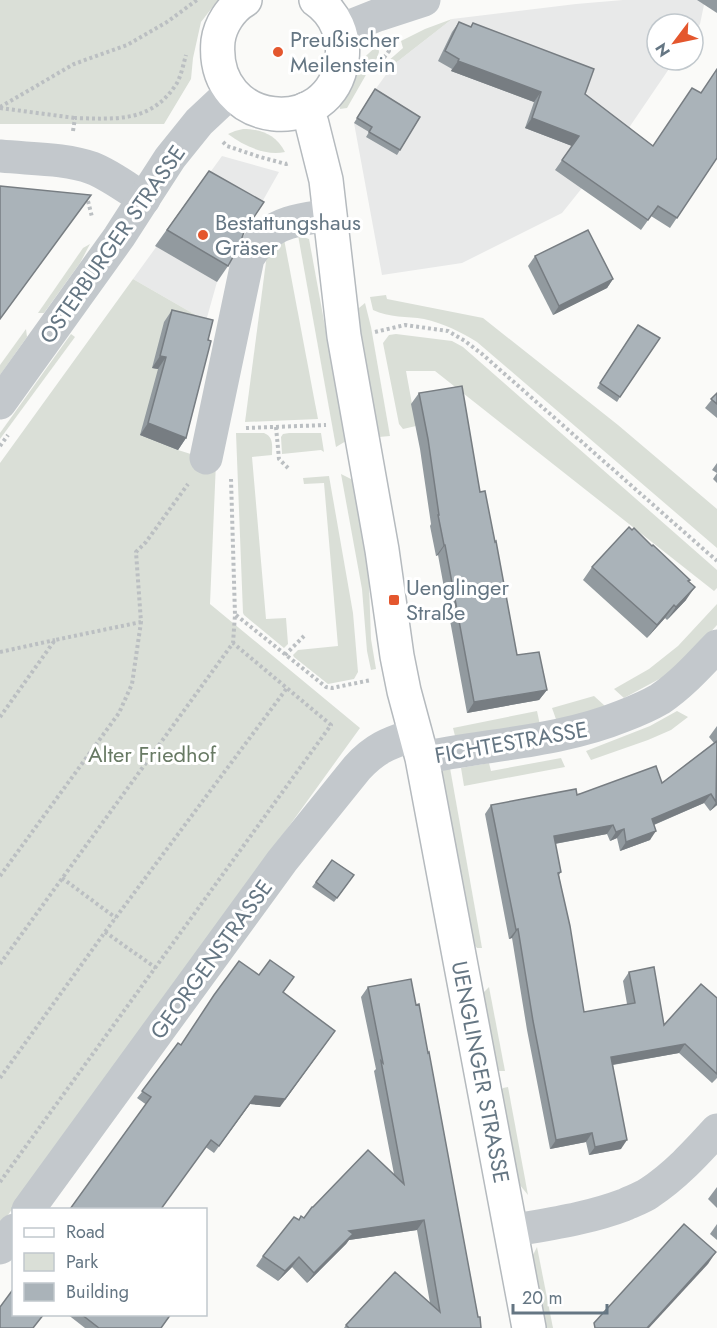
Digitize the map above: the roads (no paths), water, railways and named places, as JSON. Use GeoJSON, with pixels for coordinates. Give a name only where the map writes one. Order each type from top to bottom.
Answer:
{"type":"FeatureCollection","features":[{"type":"Feature","properties":{"kind":"main road"},"geometry":{"type":"LineString","coordinates":[[245,0],[227,17],[219,35],[217,55],[221,75],[231,92],[247,105],[266,113],[286,115],[306,109],[322,99],[334,85],[341,68],[344,49],[340,30],[333,16],[316,0]]}},
{"type":"Feature","properties":{"kind":"main road","name":"UENGLINGER STRASSE"},"geometry":{"type":"LineString","coordinates":[[306,109],[324,172],[344,336],[380,539],[397,656],[419,746],[529,1328]]}},
{"type":"Feature","properties":{"kind":"street"},"geometry":{"type":"LineString","coordinates":[[340,30],[424,0]]}},
{"type":"Feature","properties":{"kind":"street","name":"OSTERBURGER STRASSE"},"geometry":{"type":"LineString","coordinates":[[0,403],[112,247],[170,158],[199,122],[231,92]]}},
{"type":"Feature","properties":{"kind":"street"},"geometry":{"type":"LineString","coordinates":[[0,156],[82,164],[94,168],[144,199]]}},
{"type":"Feature","properties":{"kind":"street"},"geometry":{"type":"LineString","coordinates":[[218,463],[248,258],[262,239],[279,227],[290,222],[330,215]]}},
{"type":"Feature","properties":{"kind":"street","name":"FICHTESTRASSE"},"geometry":{"type":"LineString","coordinates":[[419,746],[452,752],[578,732],[614,720],[641,709],[666,694],[696,669],[717,646]]}},
{"type":"Feature","properties":{"kind":"street","name":"GEORGENSTRASSE"},"geometry":{"type":"LineString","coordinates":[[29,1208],[282,861],[357,768],[369,755],[385,745],[419,746]]}},
{"type":"Feature","properties":{"kind":"street"},"geometry":{"type":"LineString","coordinates":[[511,1231],[570,1221],[604,1212],[647,1195],[692,1158],[717,1130]]}},
{"type":"Feature","properties":{"kind":"street"},"geometry":{"type":"LineString","coordinates":[[0,1248],[12,1233]]}},
{"type":"Feature","properties":{"kind":"place","name":"Preußischer Meilenstein"},"geometry":{"type":"Point","coordinates":[278,52]}},
{"type":"Feature","properties":{"kind":"place","name":"Bestattungshaus Gräser"},"geometry":{"type":"Point","coordinates":[203,235]}},
{"type":"Feature","properties":{"kind":"place","name":"Uenglinger Straße"},"geometry":{"type":"Point","coordinates":[394,600]}},
{"type":"Feature","properties":{"kind":"park label","name":"Alter Friedhof"},"geometry":{"type":"Point","coordinates":[152,754]}}]}
